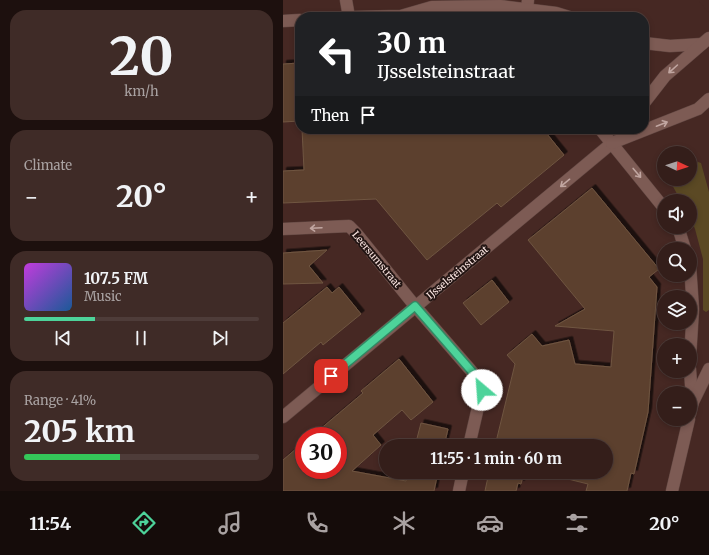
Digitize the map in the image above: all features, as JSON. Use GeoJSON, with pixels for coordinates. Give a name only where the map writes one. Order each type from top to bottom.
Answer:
{"type":"FeatureCollection","features":[{"type":"Feature","properties":{"kind":"street"},"geometry":{"type":"LineString","coordinates":[[346,0],[348,12]]}},
{"type":"Feature","properties":{"kind":"street"},"geometry":{"type":"LineString","coordinates":[[415,12],[432,6],[500,6],[549,12]]}},
{"type":"Feature","properties":{"kind":"street"},"geometry":{"type":"LineString","coordinates":[[283,20],[295,20]]}},
{"type":"Feature","properties":{"kind":"street"},"geometry":{"type":"LineString","coordinates":[[649,44],[670,46],[705,41]]}},
{"type":"Feature","properties":{"kind":"street"},"geometry":{"type":"LineString","coordinates":[[649,97],[665,76],[705,41]]}},
{"type":"Feature","properties":{"kind":"street"},"geometry":{"type":"LineString","coordinates":[[649,128],[698,109],[709,99]]}},
{"type":"Feature","properties":{"kind":"street"},"geometry":{"type":"LineString","coordinates":[[604,134],[657,199]]}},
{"type":"Feature","properties":{"kind":"street"},"geometry":{"type":"LineString","coordinates":[[612,143],[619,134]]}},
{"type":"Feature","properties":{"kind":"street"},"geometry":{"type":"LineString","coordinates":[[612,143],[635,134]]}},
{"type":"Feature","properties":{"kind":"street","name":"IJsselsteinstraat"},"geometry":{"type":"LineString","coordinates":[[283,417],[612,143]]}},
{"type":"Feature","properties":{"kind":"street","name":"Leersumstraat"},"geometry":{"type":"LineString","coordinates":[[283,229],[349,226],[474,374],[482,390],[471,439]]}},
{"type":"Feature","properties":{"kind":"street"},"geometry":{"type":"LineString","coordinates":[[691,282],[693,309],[691,338]]}},
{"type":"Feature","properties":{"kind":"street"},"geometry":{"type":"LineString","coordinates":[[697,395],[709,369]]}},
{"type":"Feature","properties":{"kind":"street"},"geometry":{"type":"LineString","coordinates":[[672,491],[687,426]]}},
{"type":"Feature","properties":{"kind":"street"},"geometry":{"type":"LineString","coordinates":[[459,491],[462,479]]}},
{"type":"Feature","properties":{"kind":"shaded area"},"geometry":{"type":"Polygon","coordinates":[[[697,163],[701,163],[709,192],[709,310],[706,312],[703,310],[703,259],[696,234],[697,194],[677,194],[673,186],[697,186],[697,163]]]}},
{"type":"Feature","properties":{"kind":"pier"},"geometry":{"type":"Polygon","coordinates":[[[709,0],[709,13],[699,1],[709,0]]]}},
{"type":"Feature","properties":{"kind":"building"},"geometry":{"type":"Polygon","coordinates":[[[295,63],[295,121],[283,122],[283,64],[295,63]]]}},
{"type":"Feature","properties":{"kind":"building"},"geometry":{"type":"Polygon","coordinates":[[[302,134],[547,134],[564,155],[501,207],[497,203],[427,260],[376,199],[283,203],[283,171],[304,170],[302,134]]]}},
{"type":"Feature","properties":{"kind":"building"},"geometry":{"type":"Polygon","coordinates":[[[592,188],[657,267],[657,271],[649,277],[657,287],[648,412],[634,474],[631,473],[627,491],[586,491],[588,484],[568,479],[613,479],[613,439],[497,439],[515,364],[507,355],[532,334],[542,346],[569,340],[575,364],[611,367],[614,331],[555,326],[585,309],[528,240],[592,188]]]}},
{"type":"Feature","properties":{"kind":"building"},"geometry":{"type":"Polygon","coordinates":[[[327,250],[309,266],[323,283],[283,284],[283,253],[327,250]]]}},
{"type":"Feature","properties":{"kind":"building"},"geometry":{"type":"Polygon","coordinates":[[[492,280],[509,302],[481,325],[463,303],[492,280]]]}},
{"type":"Feature","properties":{"kind":"building"},"geometry":{"type":"Polygon","coordinates":[[[327,287],[332,293],[339,287],[361,314],[323,345],[321,342],[283,374],[283,323],[327,287]]]}},
{"type":"Feature","properties":{"kind":"building"},"geometry":{"type":"Polygon","coordinates":[[[399,359],[433,402],[411,420],[402,410],[373,435],[379,442],[379,447],[352,471],[379,476],[379,479],[406,481],[406,479],[437,479],[434,491],[283,491],[283,460],[295,450],[295,479],[347,479],[347,427],[323,427],[363,393],[361,391],[399,359]]]}},
{"type":"Feature","properties":{"kind":"building"},"geometry":{"type":"Polygon","coordinates":[[[421,423],[448,429],[446,439],[417,439],[421,423]]]}},
{"type":"Feature","properties":{"kind":"building"},"geometry":{"type":"Polygon","coordinates":[[[488,479],[522,479],[521,484],[518,483],[516,491],[485,491],[488,479]]]}},
{"type":"Feature","properties":{"kind":"route"},"geometry":{"type":"LineString","coordinates":[[331,376],[415,306],[474,374],[482,390]]}}]}
